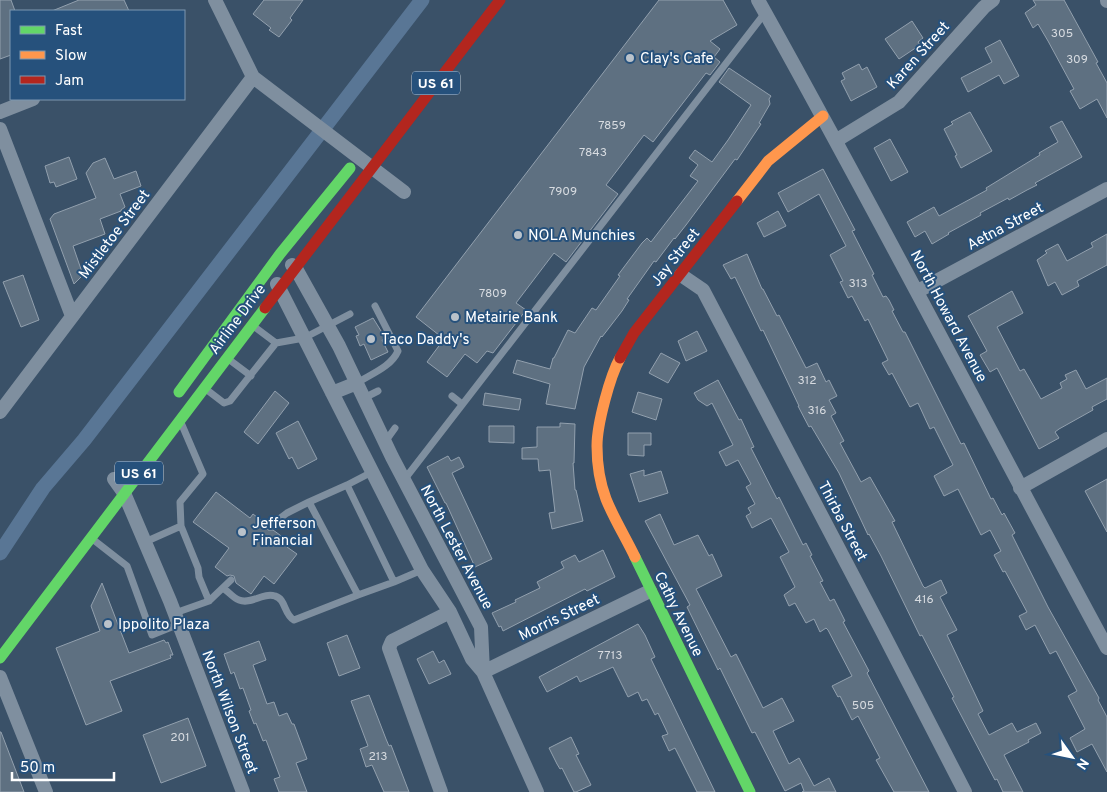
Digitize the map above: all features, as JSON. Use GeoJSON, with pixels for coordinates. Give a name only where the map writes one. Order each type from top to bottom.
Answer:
{"type":"FeatureCollection","features":[{"type":"Feature","properties":{"kind":"main road","name":"Airline Drive"},"geometry":{"type":"LineString","coordinates":[[0,658],[279,288],[500,0]]}},
{"type":"Feature","properties":{"kind":"main road","name":"Jay Street"},"geometry":{"type":"LineString","coordinates":[[597,444],[604,406],[614,369],[634,333],[768,161],[823,116]]}},
{"type":"Feature","properties":{"kind":"main road","name":"Airline Drive"},"geometry":{"type":"LineString","coordinates":[[174,399],[280,254],[362,152]]}},
{"type":"Feature","properties":{"kind":"main road","name":"Cathy Avenue"},"geometry":{"type":"LineString","coordinates":[[597,444],[598,462],[606,498],[750,792]]}},
{"type":"Feature","properties":{"kind":"street"},"geometry":{"type":"LineString","coordinates":[[230,0],[218,6],[253,77],[342,143],[362,152],[372,166],[404,192]]}},
{"type":"Feature","properties":{"kind":"street","name":"North Howard Avenue"},"geometry":{"type":"LineString","coordinates":[[758,0],[837,140],[1020,488],[1107,648]]}},
{"type":"Feature","properties":{"kind":"street","name":"Karen Street"},"geometry":{"type":"LineString","coordinates":[[837,140],[900,102],[984,7],[993,0]]}},
{"type":"Feature","properties":{"kind":"street","name":"Mistletoe Street"},"geometry":{"type":"LineString","coordinates":[[0,412],[253,77]]}},
{"type":"Feature","properties":{"kind":"street"},"geometry":{"type":"LineString","coordinates":[[0,112],[30,100]]}},
{"type":"Feature","properties":{"kind":"street"},"geometry":{"type":"LineString","coordinates":[[0,129],[72,316]]}},
{"type":"Feature","properties":{"kind":"street","name":"Aetna Street"},"geometry":{"type":"LineString","coordinates":[[918,291],[1107,189]]}},
{"type":"Feature","properties":{"kind":"street","name":"North Lester Avenue"},"geometry":{"type":"LineString","coordinates":[[280,254],[295,267],[328,325],[403,480],[481,627],[483,672]]}},
{"type":"Feature","properties":{"kind":"street","name":"North Lester Avenue"},"geometry":{"type":"LineString","coordinates":[[269,270],[422,570],[450,612],[472,659],[483,672],[537,792]]}},
{"type":"Feature","properties":{"kind":"street","name":"Thirba Street"},"geometry":{"type":"LineString","coordinates":[[681,275],[703,290],[965,792]]}},
{"type":"Feature","properties":{"kind":"street"},"geometry":{"type":"LineString","coordinates":[[332,393],[357,383]]}},
{"type":"Feature","properties":{"kind":"street"},"geometry":{"type":"LineString","coordinates":[[1020,488],[1107,439]]}},
{"type":"Feature","properties":{"kind":"street"},"geometry":{"type":"LineString","coordinates":[[363,453],[385,442]]}},
{"type":"Feature","properties":{"kind":"street","name":"North Wilson Street"},"geometry":{"type":"LineString","coordinates":[[114,479],[124,493],[177,619],[243,792]]}},
{"type":"Feature","properties":{"kind":"street","name":"Morris Street"},"geometry":{"type":"LineString","coordinates":[[483,672],[650,591]]}},
{"type":"Feature","properties":{"kind":"street"},"geometry":{"type":"LineString","coordinates":[[441,792],[389,648],[392,640],[450,612]]}},
{"type":"Feature","properties":{"kind":"street"},"geometry":{"type":"LineString","coordinates":[[0,676],[46,792]]}},
{"type":"Feature","properties":{"kind":"lane"},"geometry":{"type":"LineString","coordinates":[[403,480],[766,13]]}},
{"type":"Feature","properties":{"kind":"lane"},"geometry":{"type":"LineString","coordinates":[[357,383],[390,363],[398,351],[375,306]]}},
{"type":"Feature","properties":{"kind":"lane"},"geometry":{"type":"LineString","coordinates":[[252,324],[276,342],[304,338],[350,314]]}},
{"type":"Feature","properties":{"kind":"lane"},"geometry":{"type":"LineString","coordinates":[[204,388],[224,403],[230,401],[276,342]]}},
{"type":"Feature","properties":{"kind":"lane"},"geometry":{"type":"LineString","coordinates":[[227,357],[251,376]]}},
{"type":"Feature","properties":{"kind":"lane"},"geometry":{"type":"LineString","coordinates":[[364,398],[378,391]]}},
{"type":"Feature","properties":{"kind":"lane"},"geometry":{"type":"LineString","coordinates":[[452,396],[462,404]]}},
{"type":"Feature","properties":{"kind":"lane"},"geometry":{"type":"LineString","coordinates":[[179,420],[203,474],[180,502],[181,526],[209,601]]}},
{"type":"Feature","properties":{"kind":"lane"},"geometry":{"type":"LineString","coordinates":[[385,442],[395,428]]}},
{"type":"Feature","properties":{"kind":"lane"},"geometry":{"type":"LineString","coordinates":[[271,525],[286,513],[372,472]]}},
{"type":"Feature","properties":{"kind":"lane"},"geometry":{"type":"LineString","coordinates":[[347,485],[394,582]]}},
{"type":"Feature","properties":{"kind":"lane"},"geometry":{"type":"LineString","coordinates":[[310,502],[358,595]]}},
{"type":"Feature","properties":{"kind":"lane"},"geometry":{"type":"LineString","coordinates":[[145,542],[181,526]]}},
{"type":"Feature","properties":{"kind":"lane"},"geometry":{"type":"LineString","coordinates":[[91,538],[127,566],[152,635],[209,601],[231,580]]}},
{"type":"Feature","properties":{"kind":"lane"},"geometry":{"type":"LineString","coordinates":[[223,588],[241,601],[264,595],[276,596],[282,601],[288,617],[294,620],[422,570]]}},
{"type":"Feature","properties":{"kind":"building"},"geometry":{"type":"Polygon","coordinates":[[[0,0],[11,0],[15,10],[10,10],[10,55],[0,59],[0,0]]]}},
{"type":"Feature","properties":{"kind":"building"},"geometry":{"type":"Polygon","coordinates":[[[79,0],[124,0],[129,10],[54,10],[79,0]]]}},
{"type":"Feature","properties":{"kind":"building"},"geometry":{"type":"Polygon","coordinates":[[[264,0],[303,0],[290,18],[292,20],[279,37],[253,14],[264,0]]]}},
{"type":"Feature","properties":{"kind":"building"},"geometry":{"type":"Polygon","coordinates":[[[659,0],[723,0],[737,25],[710,41],[720,49],[714,57],[720,62],[710,75],[706,73],[653,142],[644,135],[606,185],[618,194],[566,262],[554,253],[516,303],[526,310],[493,353],[487,351],[477,363],[465,354],[447,377],[427,362],[444,339],[416,317],[659,0]]]}},
{"type":"Feature","properties":{"kind":"building"},"geometry":{"type":"Polygon","coordinates":[[[1033,0],[1064,0],[1098,62],[1096,63],[1107,83],[1107,118],[1097,99],[1080,109],[1070,91],[1074,89],[1048,41],[1038,24],[1033,28],[1025,13],[1036,5],[1033,0]]]}},
{"type":"Feature","properties":{"kind":"building"},"geometry":{"type":"Polygon","coordinates":[[[912,21],[923,38],[918,42],[920,45],[899,59],[885,39],[912,21]]]}},
{"type":"Feature","properties":{"kind":"building"},"geometry":{"type":"Polygon","coordinates":[[[1000,40],[1019,76],[1004,84],[999,75],[968,92],[961,78],[992,62],[985,48],[1000,40]]]}},
{"type":"Feature","properties":{"kind":"building"},"geometry":{"type":"Polygon","coordinates":[[[859,64],[862,70],[867,67],[877,87],[851,101],[841,81],[845,79],[842,73],[859,64]]]}},
{"type":"Feature","properties":{"kind":"building"},"geometry":{"type":"Polygon","coordinates":[[[729,68],[771,96],[769,99],[770,104],[759,123],[761,124],[737,160],[735,159],[675,239],[656,262],[654,261],[627,299],[629,300],[622,311],[601,336],[584,367],[575,409],[546,404],[550,384],[513,373],[517,360],[550,369],[553,358],[568,330],[575,333],[592,308],[596,310],[620,276],[618,275],[642,243],[647,238],[651,242],[698,181],[690,176],[698,165],[689,158],[695,150],[712,162],[728,140],[751,105],[719,82],[729,68]]]}},
{"type":"Feature","properties":{"kind":"building"},"geometry":{"type":"Polygon","coordinates":[[[970,112],[992,151],[961,168],[955,156],[957,155],[944,129],[953,124],[951,122],[970,112]]]}},
{"type":"Feature","properties":{"kind":"building"},"geometry":{"type":"Polygon","coordinates":[[[1062,121],[1082,157],[1035,183],[1037,185],[980,213],[981,215],[932,244],[925,231],[915,237],[907,222],[934,207],[939,216],[987,190],[986,188],[1058,142],[1050,127],[1062,121]]]}},
{"type":"Feature","properties":{"kind":"building"},"geometry":{"type":"Polygon","coordinates":[[[890,139],[908,172],[891,181],[874,148],[890,139]]]}},
{"type":"Feature","properties":{"kind":"building"},"geometry":{"type":"Polygon","coordinates":[[[69,157],[77,179],[56,187],[54,182],[50,183],[45,166],[69,157]]]}},
{"type":"Feature","properties":{"kind":"building"},"geometry":{"type":"Polygon","coordinates":[[[105,158],[114,179],[136,171],[141,186],[120,194],[125,207],[121,211],[100,219],[105,234],[73,246],[83,275],[74,284],[50,219],[54,214],[96,198],[86,173],[93,163],[105,158]]]}},
{"type":"Feature","properties":{"kind":"building"},"geometry":{"type":"Polygon","coordinates":[[[823,169],[855,230],[852,231],[874,274],[872,275],[883,297],[886,296],[889,300],[894,310],[892,311],[903,332],[905,332],[961,444],[964,443],[991,499],[993,498],[1002,515],[1004,513],[1015,533],[1012,535],[1048,607],[1099,698],[1098,700],[1107,717],[1107,772],[1092,744],[1077,752],[1070,738],[1085,729],[1068,696],[1077,691],[1056,651],[1050,654],[1035,625],[1026,630],[1019,616],[1027,612],[1005,571],[1003,572],[994,555],[1001,551],[990,530],[981,535],[958,489],[944,496],[934,476],[953,465],[934,427],[930,429],[918,403],[910,407],[892,373],[889,375],[882,363],[888,360],[868,319],[865,321],[852,296],[848,298],[840,282],[843,281],[830,255],[846,246],[819,194],[788,212],[778,193],[823,169]]]}},
{"type":"Feature","properties":{"kind":"building"},"geometry":{"type":"Polygon","coordinates":[[[778,211],[786,226],[764,237],[757,223],[778,211]]]}},
{"type":"Feature","properties":{"kind":"building"},"geometry":{"type":"Polygon","coordinates":[[[1107,234],[1107,265],[1077,281],[1079,286],[1062,295],[1055,282],[1048,286],[1037,260],[1047,253],[1045,251],[1058,244],[1067,261],[1093,247],[1091,243],[1107,234]]]}},
{"type":"Feature","properties":{"kind":"building"},"geometry":{"type":"Polygon","coordinates":[[[747,254],[762,289],[777,316],[779,315],[806,368],[817,363],[826,382],[829,380],[837,396],[829,400],[836,413],[831,416],[844,441],[840,443],[861,482],[870,477],[895,521],[892,522],[923,586],[925,588],[941,580],[947,593],[940,597],[957,630],[947,635],[983,711],[978,714],[989,735],[1012,723],[1017,732],[1036,723],[1041,733],[1028,740],[1029,742],[1004,755],[1023,792],[1003,792],[997,779],[995,780],[952,698],[954,697],[922,635],[920,636],[881,556],[868,535],[839,473],[811,426],[809,427],[763,330],[761,331],[735,277],[731,279],[723,265],[747,254]]]}},
{"type":"Feature","properties":{"kind":"building"},"geometry":{"type":"Polygon","coordinates":[[[23,275],[39,320],[21,327],[3,282],[23,275]]]}},
{"type":"Feature","properties":{"kind":"building"},"geometry":{"type":"Polygon","coordinates":[[[1012,291],[1023,313],[997,327],[1020,371],[1024,369],[1041,399],[1062,388],[1060,383],[1067,379],[1065,375],[1076,370],[1086,389],[1107,378],[1107,399],[1092,407],[1093,410],[1059,429],[1055,432],[1059,438],[1039,449],[997,368],[990,372],[980,355],[987,351],[968,316],[1012,291]]]}},
{"type":"Feature","properties":{"kind":"building","name":"Taco Daddy's"},"geometry":{"type":"Polygon","coordinates":[[[373,318],[386,339],[382,340],[388,352],[371,360],[364,344],[360,346],[356,336],[359,335],[355,327],[373,318]]]}},
{"type":"Feature","properties":{"kind":"building"},"geometry":{"type":"Polygon","coordinates":[[[697,331],[707,351],[686,361],[678,341],[697,331]]]}},
{"type":"Feature","properties":{"kind":"building"},"geometry":{"type":"Polygon","coordinates":[[[661,353],[680,363],[668,383],[649,373],[661,353]]]}},
{"type":"Feature","properties":{"kind":"building"},"geometry":{"type":"Polygon","coordinates":[[[718,380],[739,420],[741,419],[754,447],[751,448],[777,499],[779,497],[803,545],[806,543],[812,555],[810,556],[823,581],[820,582],[830,601],[834,599],[845,621],[843,622],[869,671],[867,673],[929,792],[894,792],[876,760],[880,758],[858,716],[852,720],[840,696],[838,697],[832,686],[852,676],[828,630],[826,628],[820,632],[814,619],[806,623],[795,603],[789,606],[784,595],[795,587],[780,557],[789,552],[771,518],[752,528],[746,516],[751,513],[748,508],[755,504],[746,487],[751,484],[738,460],[726,466],[719,452],[733,445],[712,403],[707,406],[698,400],[694,393],[718,380]]]}},
{"type":"Feature","properties":{"kind":"building"},"geometry":{"type":"Polygon","coordinates":[[[275,391],[289,403],[258,444],[244,432],[275,391]]]}},
{"type":"Feature","properties":{"kind":"building"},"geometry":{"type":"Polygon","coordinates":[[[638,392],[662,399],[656,420],[632,412],[638,392]]]}},
{"type":"Feature","properties":{"kind":"building"},"geometry":{"type":"Polygon","coordinates":[[[485,393],[521,399],[519,410],[483,405],[485,393]]]}},
{"type":"Feature","properties":{"kind":"building"},"geometry":{"type":"Polygon","coordinates":[[[298,421],[317,459],[298,469],[292,457],[289,459],[276,433],[298,421]]]}},
{"type":"Feature","properties":{"kind":"building"},"geometry":{"type":"Polygon","coordinates":[[[560,423],[575,424],[573,463],[575,490],[583,521],[552,529],[549,513],[555,512],[550,470],[539,471],[538,459],[522,459],[522,448],[537,447],[537,427],[560,427],[560,423]]]}},
{"type":"Feature","properties":{"kind":"building"},"geometry":{"type":"Polygon","coordinates":[[[489,426],[514,426],[514,443],[489,442],[489,426]]]}},
{"type":"Feature","properties":{"kind":"building"},"geometry":{"type":"Polygon","coordinates":[[[628,433],[651,433],[651,445],[644,445],[644,456],[628,455],[628,433]]]}},
{"type":"Feature","properties":{"kind":"building"},"geometry":{"type":"Polygon","coordinates":[[[448,456],[451,461],[459,457],[464,467],[452,473],[492,559],[475,567],[446,503],[427,467],[448,456]]]}},
{"type":"Feature","properties":{"kind":"building"},"geometry":{"type":"Polygon","coordinates":[[[644,470],[644,476],[661,471],[668,493],[639,502],[630,474],[644,470]]]}},
{"type":"Feature","properties":{"kind":"building"},"geometry":{"type":"Polygon","coordinates":[[[1107,479],[1107,532],[1085,491],[1107,479]]]}},
{"type":"Feature","properties":{"kind":"building","name":"Jefferson Financial"},"geometry":{"type":"Polygon","coordinates":[[[216,492],[250,518],[253,514],[266,524],[268,530],[273,530],[291,543],[287,547],[297,554],[274,584],[264,576],[251,594],[236,583],[234,576],[227,576],[215,567],[229,548],[193,522],[216,492]]]}},
{"type":"Feature","properties":{"kind":"building"},"geometry":{"type":"Polygon","coordinates":[[[660,514],[674,545],[698,535],[709,556],[712,554],[722,576],[696,589],[731,657],[736,654],[763,708],[782,698],[794,721],[773,731],[789,764],[799,758],[814,786],[829,778],[836,792],[802,792],[804,791],[801,783],[785,791],[755,732],[752,733],[720,668],[718,670],[687,607],[690,605],[645,521],[660,514]]]}},
{"type":"Feature","properties":{"kind":"building"},"geometry":{"type":"Polygon","coordinates":[[[603,550],[615,577],[587,591],[585,589],[503,631],[501,626],[499,627],[492,613],[540,588],[537,582],[564,568],[561,562],[575,555],[579,562],[603,550]]]}},
{"type":"Feature","properties":{"kind":"building"},"geometry":{"type":"Polygon","coordinates":[[[102,583],[129,653],[164,640],[166,643],[168,642],[173,655],[170,655],[171,658],[110,681],[122,711],[86,725],[56,648],[100,631],[91,606],[102,583]]]}},
{"type":"Feature","properties":{"kind":"building"},"geometry":{"type":"Polygon","coordinates":[[[638,624],[655,657],[651,659],[715,792],[697,792],[675,748],[669,751],[662,736],[668,734],[658,713],[655,715],[647,699],[642,701],[638,692],[628,697],[613,667],[580,682],[577,676],[547,692],[539,677],[638,624]]]}},
{"type":"Feature","properties":{"kind":"building"},"geometry":{"type":"Polygon","coordinates":[[[347,635],[360,668],[339,676],[327,643],[347,635]]]}},
{"type":"Feature","properties":{"kind":"building"},"geometry":{"type":"Polygon","coordinates":[[[259,641],[266,660],[253,665],[267,704],[274,702],[279,716],[287,713],[292,724],[294,724],[307,759],[296,763],[307,792],[279,792],[274,779],[280,777],[266,740],[263,741],[256,723],[254,724],[243,688],[240,689],[234,672],[231,674],[224,654],[259,641]]]}},
{"type":"Feature","properties":{"kind":"building"},"geometry":{"type":"Polygon","coordinates":[[[433,651],[439,663],[444,660],[451,674],[429,684],[417,659],[433,651]]]}},
{"type":"Feature","properties":{"kind":"building"},"geometry":{"type":"Polygon","coordinates":[[[369,695],[409,792],[384,792],[372,765],[366,767],[360,749],[368,746],[351,701],[369,695]]]}},
{"type":"Feature","properties":{"kind":"building"},"geometry":{"type":"Polygon","coordinates":[[[188,718],[206,766],[161,783],[143,735],[188,718]]]}},
{"type":"Feature","properties":{"kind":"building"},"geometry":{"type":"Polygon","coordinates":[[[1,732],[24,792],[0,792],[1,732]]]}},
{"type":"Feature","properties":{"kind":"building"},"geometry":{"type":"Polygon","coordinates":[[[571,737],[579,754],[576,755],[591,785],[576,792],[574,792],[549,748],[571,737]]]}},
{"type":"Feature","properties":{"kind":"waterway"},"geometry":{"type":"LineString","coordinates":[[0,553],[43,488],[84,440],[422,0]]}},
{"type":"Feature","properties":{"kind":"traffic: fast"},"geometry":{"type":"LineString","coordinates":[[179,392],[280,254],[350,168]]}},
{"type":"Feature","properties":{"kind":"traffic: fast"},"geometry":{"type":"LineString","coordinates":[[0,658],[265,308]]}},
{"type":"Feature","properties":{"kind":"traffic: fast"},"geometry":{"type":"LineString","coordinates":[[635,557],[750,792]]}},
{"type":"Feature","properties":{"kind":"traffic: slow"},"geometry":{"type":"LineString","coordinates":[[737,201],[768,161],[823,116]]}},
{"type":"Feature","properties":{"kind":"traffic: slow"},"geometry":{"type":"LineString","coordinates":[[620,358],[612,376],[605,401],[597,446],[601,480],[606,499],[635,557]]}},
{"type":"Feature","properties":{"kind":"traffic: jam"},"geometry":{"type":"LineString","coordinates":[[265,308],[500,0]]}},
{"type":"Feature","properties":{"kind":"traffic: jam"},"geometry":{"type":"LineString","coordinates":[[620,358],[634,333],[737,201]]}},
{"type":"Feature","properties":{"kind":"place","name":"Clay's Cafe"},"geometry":{"type":"Point","coordinates":[630,58]}},
{"type":"Feature","properties":{"kind":"place","name":"NOLA Munchies"},"geometry":{"type":"Point","coordinates":[518,235]}},
{"type":"Feature","properties":{"kind":"place","name":"Metairie Bank"},"geometry":{"type":"Point","coordinates":[455,317]}},
{"type":"Feature","properties":{"kind":"place","name":"Taco Daddy's"},"geometry":{"type":"Point","coordinates":[371,339]}},
{"type":"Feature","properties":{"kind":"place","name":"Jefferson Financial"},"geometry":{"type":"Point","coordinates":[242,532]}},
{"type":"Feature","properties":{"kind":"place","name":"Ippolito Plaza"},"geometry":{"type":"Point","coordinates":[108,624]}}]}
